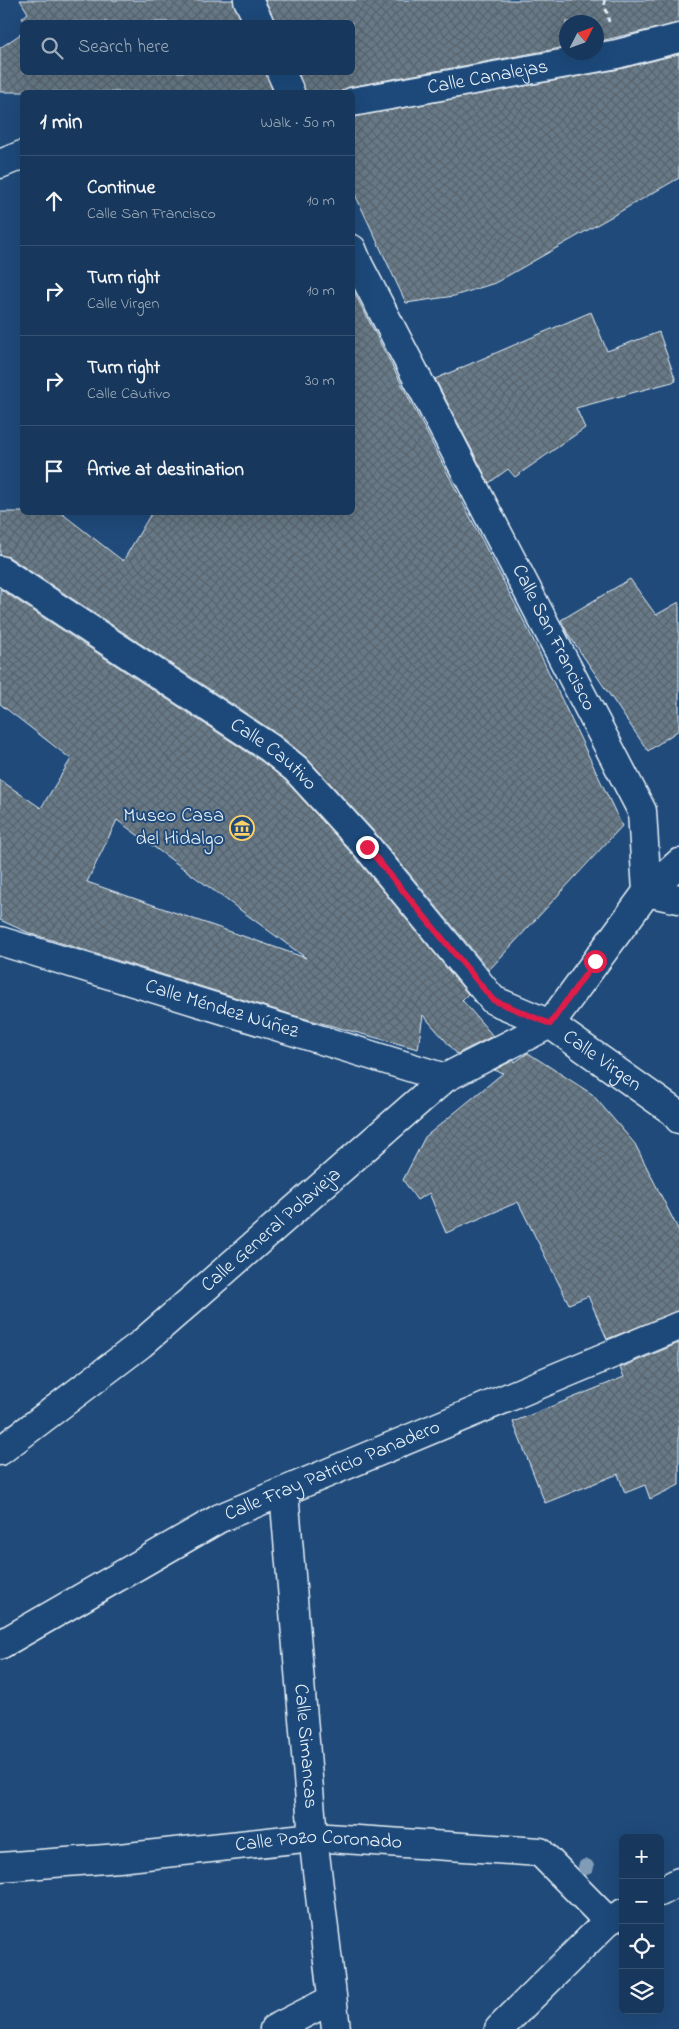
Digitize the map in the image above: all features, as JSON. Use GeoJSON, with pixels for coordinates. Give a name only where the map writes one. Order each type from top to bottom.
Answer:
{"type":"FeatureCollection","features":[{"type":"Feature","properties":{"kind":"street"},"geometry":{"type":"LineString","coordinates":[[248,0],[258,20]]}},
{"type":"Feature","properties":{"kind":"street","name":"Calle Canalejas"},"geometry":{"type":"LineString","coordinates":[[355,101],[617,54],[679,38]]}},
{"type":"Feature","properties":{"kind":"street"},"geometry":{"type":"LineString","coordinates":[[282,75],[289,90]]}},
{"type":"Feature","properties":{"kind":"street"},"geometry":{"type":"LineString","coordinates":[[0,164],[20,156]]}},
{"type":"Feature","properties":{"kind":"street","name":"Calle San Francisco"},"geometry":{"type":"LineString","coordinates":[[355,255],[642,811],[647,892]]}},
{"type":"Feature","properties":{"kind":"street","name":"Calle Cautivo"},"geometry":{"type":"LineString","coordinates":[[0,570],[270,748],[296,769],[367,847],[493,1000]]}},
{"type":"Feature","properties":{"kind":"street"},"geometry":{"type":"LineString","coordinates":[[550,1024],[647,892],[679,863]]}},
{"type":"Feature","properties":{"kind":"street"},"geometry":{"type":"LineString","coordinates":[[647,892],[679,899]]}},
{"type":"Feature","properties":{"kind":"street","name":"Calle Méndez Núñez"},"geometry":{"type":"LineString","coordinates":[[0,941],[445,1078]]}},
{"type":"Feature","properties":{"kind":"street","name":"Calle Virgen"},"geometry":{"type":"LineString","coordinates":[[493,1000],[550,1024],[674,1112],[679,1119]]}},
{"type":"Feature","properties":{"kind":"street","name":"Calle General Polavieja"},"geometry":{"type":"LineString","coordinates":[[0,1451],[140,1344],[445,1078],[550,1024]]}},
{"type":"Feature","properties":{"kind":"street","name":"Calle Fray Patricio Panadero"},"geometry":{"type":"LineString","coordinates":[[0,1645],[220,1518],[679,1326]]}},
{"type":"Feature","properties":{"kind":"street","name":"Calle Simancas"},"geometry":{"type":"LineString","coordinates":[[284,1492],[313,1837],[331,2000],[336,2029]]}},
{"type":"Feature","properties":{"kind":"street","name":"Calle Pozo Coronado"},"geometry":{"type":"LineString","coordinates":[[0,1867],[313,1837],[540,1852],[615,1917]]}},
{"type":"Feature","properties":{"kind":"street"},"geometry":{"type":"LineString","coordinates":[[664,1890],[679,1882]]}},
{"type":"Feature","properties":{"kind":"street"},"geometry":{"type":"LineString","coordinates":[[499,2029],[615,1917]]}},
{"type":"Feature","properties":{"kind":"street"},"geometry":{"type":"LineString","coordinates":[[274,2029],[331,2000]]}},
{"type":"Feature","properties":{"kind":"building"},"geometry":{"type":"Polygon","coordinates":[[[20,0],[233,0],[241,20],[24,20],[22,18],[28,13],[20,0]]]}},
{"type":"Feature","properties":{"kind":"building"},"geometry":{"type":"Polygon","coordinates":[[[265,0],[679,0],[679,23],[604,40],[604,15],[559,15],[559,48],[349,87],[344,90],[304,90],[299,75],[355,75],[355,20],[274,20],[265,0]]]}},
{"type":"Feature","properties":{"kind":"building"},"geometry":{"type":"Polygon","coordinates":[[[20,34],[20,75],[267,75],[272,90],[20,90],[20,92],[0,92],[0,48],[20,34]]]}},
{"type":"Feature","properties":{"kind":"building"},"geometry":{"type":"Polygon","coordinates":[[[679,54],[679,178],[495,283],[454,296],[406,303],[355,194],[355,116],[620,69],[679,54]]]}},
{"type":"Feature","properties":{"kind":"building"},"geometry":{"type":"Polygon","coordinates":[[[355,294],[530,633],[622,826],[489,970],[379,837],[306,757],[279,735],[9,557],[0,555],[0,512],[20,512],[20,515],[64,515],[123,561],[150,515],[355,515],[355,294]]]}},
{"type":"Feature","properties":{"kind":"building"},"geometry":{"type":"Polygon","coordinates":[[[591,312],[607,351],[659,332],[676,381],[576,408],[585,428],[515,477],[508,469],[489,483],[435,379],[591,312]]]}},
{"type":"Feature","properties":{"kind":"building"},"geometry":{"type":"Polygon","coordinates":[[[630,579],[656,615],[679,602],[679,730],[648,751],[568,634],[561,620],[630,579]]]}},
{"type":"Feature","properties":{"kind":"building"},"geometry":{"type":"Polygon","coordinates":[[[0,589],[261,761],[285,780],[355,857],[468,994],[462,1000],[493,1036],[457,1054],[423,1015],[418,1049],[299,1017],[29,933],[0,920],[0,780],[41,808],[71,759],[0,704],[0,589]],[[117,820],[87,882],[306,958],[117,820]]]}},
{"type":"Feature","properties":{"kind":"building"},"geometry":{"type":"Polygon","coordinates":[[[528,1053],[592,1094],[635,1144],[679,1231],[679,1311],[607,1339],[588,1296],[569,1304],[518,1202],[446,1233],[429,1193],[417,1200],[403,1180],[425,1137],[503,1073],[494,1070],[514,1060],[515,1062],[528,1053]]]}},
{"type":"Feature","properties":{"kind":"building"},"geometry":{"type":"Polygon","coordinates":[[[679,1343],[679,1485],[650,1499],[645,1485],[625,1493],[618,1474],[545,1503],[513,1422],[624,1377],[620,1368],[679,1343]]]}},
{"type":"Feature","properties":{"kind":"place","name":"Museo Casa del Hidalgo"},"geometry":{"type":"Point","coordinates":[242,828]}},
{"type":"Feature","properties":{"kind":"route"},"geometry":{"type":"LineString","coordinates":[[367,847],[493,1000],[550,1024],[595,961]]}}]}
